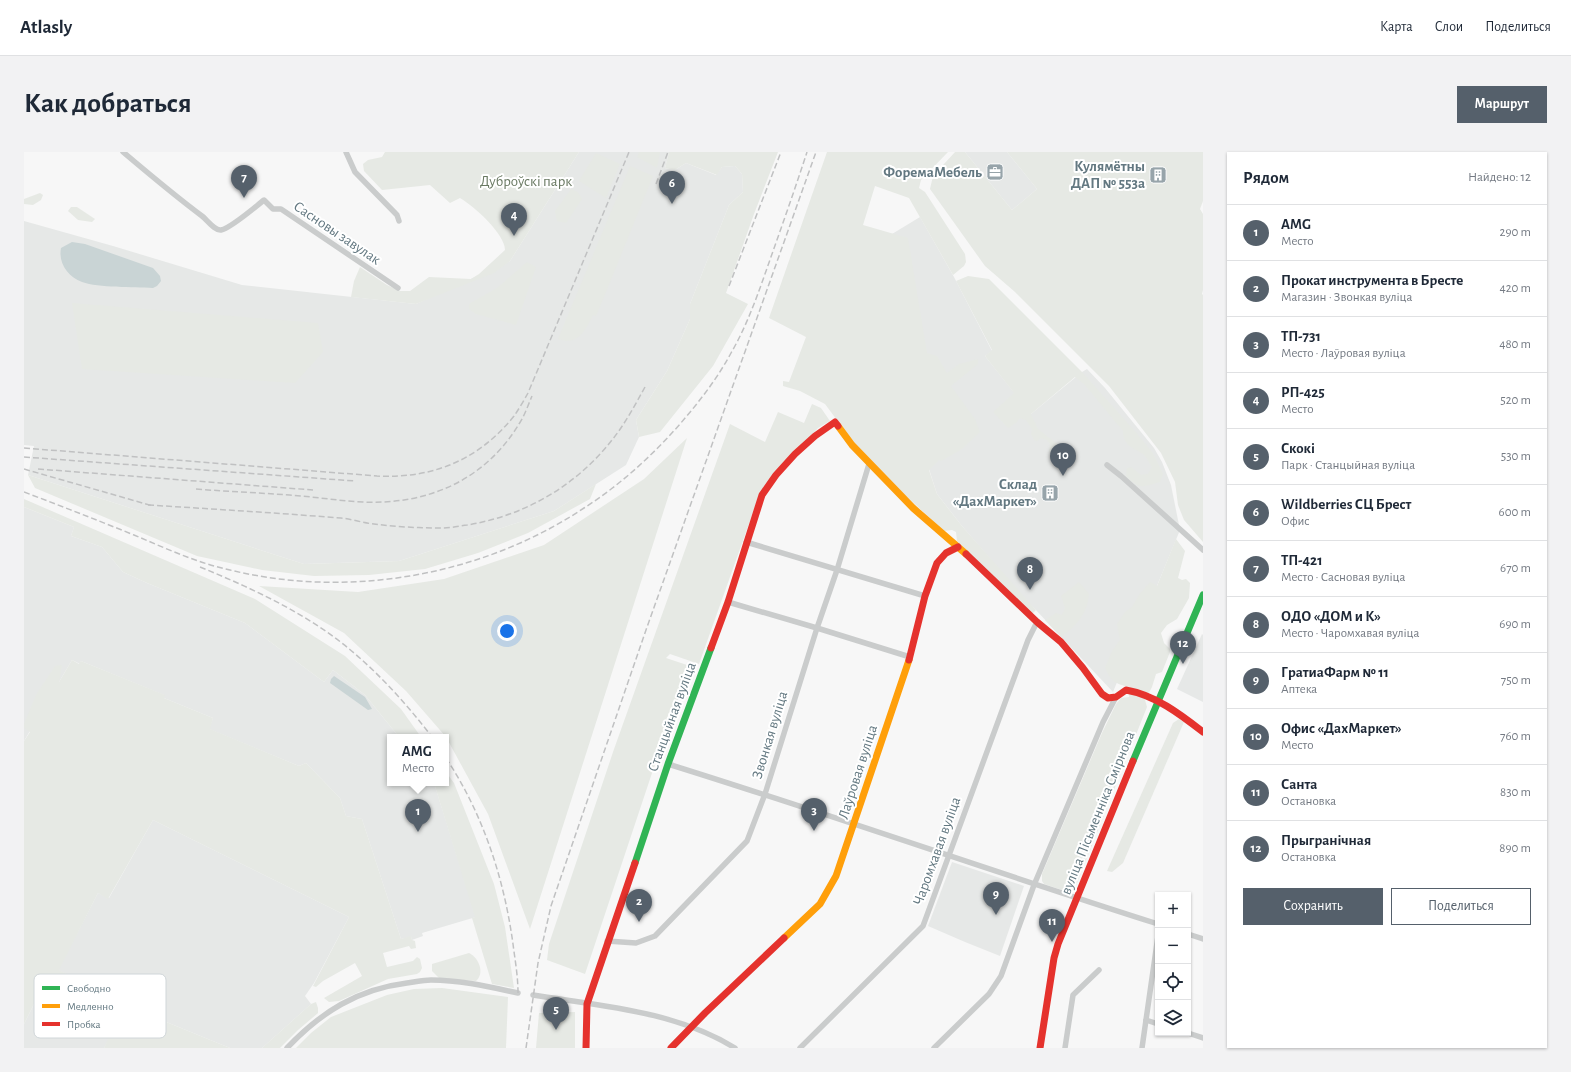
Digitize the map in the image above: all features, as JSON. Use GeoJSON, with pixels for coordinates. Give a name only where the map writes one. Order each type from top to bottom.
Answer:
{"type":"FeatureCollection","features":[{"type":"Feature","properties":{"kind":"street","name":"Сасновы завулак"},"geometry":{"type":"LineString","coordinates":[[123,152],[174,195],[205,218],[217,230],[221,230],[231,225],[264,200],[273,209],[281,209],[398,288]]}},
{"type":"Feature","properties":{"kind":"street"},"geometry":{"type":"LineString","coordinates":[[346,152],[355,172],[397,215],[400,221]]}},
{"type":"Feature","properties":{"kind":"street","name":"Станцыйная вуліца"},"geometry":{"type":"LineString","coordinates":[[586,1048],[586,1004],[668,764],[728,602],[762,495],[797,452],[822,428],[835,422],[852,445],[869,464]]}},
{"type":"Feature","properties":{"kind":"street"},"geometry":{"type":"LineString","coordinates":[[869,464],[913,508],[958,547],[1036,622],[1061,642],[1102,694],[1108,698],[1116,696],[1126,690],[1132,691],[1158,701],[1190,720],[1203,732]]}},
{"type":"Feature","properties":{"kind":"street","name":"Звонкая вуліца"},"geometry":{"type":"LineString","coordinates":[[607,941],[636,943],[655,936],[747,841],[765,794],[817,628],[837,570],[869,464]]}},
{"type":"Feature","properties":{"kind":"street"},"geometry":{"type":"LineString","coordinates":[[1107,465],[1203,550]]}},
{"type":"Feature","properties":{"kind":"street"},"geometry":{"type":"LineString","coordinates":[[746,542],[925,596]]}},
{"type":"Feature","properties":{"kind":"street","name":"Лаўровая вуліца"},"geometry":{"type":"LineString","coordinates":[[671,1048],[705,1013],[820,904],[836,876],[855,824],[910,657],[925,596],[937,563],[946,553],[958,547]]}},
{"type":"Feature","properties":{"kind":"street","name":"вуліца Пісьменніка Смірнова"},"geometry":{"type":"LineString","coordinates":[[1040,1048],[1054,958],[1077,898],[1203,595]]}},
{"type":"Feature","properties":{"kind":"street"},"geometry":{"type":"LineString","coordinates":[[728,602],[910,657]]}},
{"type":"Feature","properties":{"kind":"street","name":"Чаромхавая вуліца"},"geometry":{"type":"LineString","coordinates":[[800,1048],[923,926],[1028,640],[1036,622]]}},
{"type":"Feature","properties":{"kind":"street","name":"вуліца Пісьменніка Смірнова"},"geometry":{"type":"LineString","coordinates":[[934,1048],[989,994],[1001,976],[1034,885],[1103,722],[1116,696]]}},
{"type":"Feature","properties":{"kind":"street"},"geometry":{"type":"LineString","coordinates":[[668,764],[765,794],[1034,885],[1155,923]]}},
{"type":"Feature","properties":{"kind":"street"},"geometry":{"type":"LineString","coordinates":[[1191,935],[1203,939]]}},
{"type":"Feature","properties":{"kind":"street"},"geometry":{"type":"LineString","coordinates":[[1142,1048],[1155,957]]}},
{"type":"Feature","properties":{"kind":"street"},"geometry":{"type":"LineString","coordinates":[[1066,1048],[1073,995],[1099,970]]}},
{"type":"Feature","properties":{"kind":"street"},"geometry":{"type":"LineString","coordinates":[[287,1048],[302,1032],[326,1012],[365,992],[393,985],[430,980],[457,982],[518,993]]}},
{"type":"Feature","properties":{"kind":"street"},"geometry":{"type":"LineString","coordinates":[[533,995],[639,1012],[669,1019],[693,1027],[724,1041],[735,1048]]}},
{"type":"Feature","properties":{"kind":"street"},"geometry":{"type":"LineString","coordinates":[[1146,1020],[1155,1023]]}},
{"type":"Feature","properties":{"kind":"street"},"geometry":{"type":"LineString","coordinates":[[1191,1034],[1203,1038]]}},
{"type":"Feature","properties":{"kind":"shaded area"},"geometry":{"type":"Polygon","coordinates":[[[579,152],[669,152],[665,168],[675,170],[686,163],[716,175],[722,167],[735,166],[742,174],[743,192],[729,205],[690,304],[690,319],[667,371],[636,420],[639,437],[626,465],[554,511],[399,561],[304,564],[28,475],[34,446],[24,445],[24,221],[242,285],[416,304],[510,261],[579,152]]]}},
{"type":"Feature","properties":{"kind":"shaded area"},"geometry":{"type":"Polygon","coordinates":[[[965,152],[1007,152],[1037,189],[1012,210],[965,152]]]}},
{"type":"Feature","properties":{"kind":"shaded area"},"geometry":{"type":"Polygon","coordinates":[[[920,217],[954,277],[992,351],[985,356],[1031,414],[1087,369],[1105,388],[1154,448],[1162,462],[1171,485],[1180,530],[1113,692],[1018,591],[962,526],[937,494],[929,469],[892,234],[920,217]]]}},
{"type":"Feature","properties":{"kind":"shaded area"},"geometry":{"type":"Polygon","coordinates":[[[72,242],[85,244],[153,268],[160,276],[161,281],[153,288],[107,286],[89,284],[77,280],[65,269],[60,254],[61,248],[72,242]]]}},
{"type":"Feature","properties":{"kind":"shaded area"},"geometry":{"type":"Polygon","coordinates":[[[24,507],[74,527],[71,536],[102,547],[123,572],[245,623],[324,682],[333,670],[365,695],[397,734],[387,734],[387,786],[435,786],[476,917],[422,933],[423,936],[412,940],[411,937],[401,939],[362,819],[346,816],[340,798],[306,763],[299,766],[209,729],[213,718],[164,698],[164,695],[81,661],[80,664],[72,660],[24,741],[24,507]]]}},
{"type":"Feature","properties":{"kind":"shaded area"},"geometry":{"type":"Polygon","coordinates":[[[1202,634],[1203,635],[1203,702],[1177,689],[1202,634]]]}},
{"type":"Feature","properties":{"kind":"shaded area"},"geometry":{"type":"Polygon","coordinates":[[[334,676],[365,697],[372,709],[368,710],[330,683],[334,676]]]}},
{"type":"Feature","properties":{"kind":"shaded area"},"geometry":{"type":"Polygon","coordinates":[[[153,820],[349,917],[314,983],[305,996],[311,1004],[262,1048],[230,1048],[166,1022],[166,974],[66,974],[58,970],[98,893],[109,898],[153,820]]]}},
{"type":"Feature","properties":{"kind":"shaded area"},"geometry":{"type":"Polygon","coordinates":[[[952,862],[1024,886],[1000,956],[928,926],[952,862]]]}},
{"type":"Feature","properties":{"kind":"shaded area"},"geometry":{"type":"Polygon","coordinates":[[[34,1004],[34,1038],[109,1039],[104,1048],[24,1048],[24,1024],[34,1004]]]}},
{"type":"Feature","properties":{"kind":"green space","name":"Дуброўскі парк"},"geometry":{"type":"Polygon","coordinates":[[[385,152],[579,152],[510,261],[494,273],[416,304],[351,297],[354,281],[360,267],[387,285],[400,291],[410,291],[429,277],[471,279],[479,274],[505,250],[504,244],[500,236],[488,221],[473,207],[460,198],[450,203],[430,185],[382,190],[364,171],[363,164],[368,160],[382,157],[385,152]]]}},
{"type":"Feature","properties":{"kind":"green space"},"geometry":{"type":"Polygon","coordinates":[[[639,152],[660,152],[657,168],[637,157],[639,152]]]}},
{"type":"Feature","properties":{"kind":"green space"},"geometry":{"type":"Polygon","coordinates":[[[669,152],[778,152],[726,293],[748,304],[713,366],[660,432],[639,437],[636,420],[667,371],[690,319],[690,304],[729,205],[743,192],[742,174],[735,166],[722,167],[717,175],[686,163],[675,170],[665,168],[669,152]]]}},
{"type":"Feature","properties":{"kind":"green space"},"geometry":{"type":"Polygon","coordinates":[[[827,152],[948,152],[921,180],[919,188],[925,192],[965,254],[966,262],[964,266],[953,275],[909,198],[875,186],[863,225],[908,238],[927,353],[937,356],[947,373],[959,364],[978,359],[978,364],[951,386],[975,419],[980,432],[962,449],[941,461],[939,460],[929,470],[937,494],[962,526],[1036,610],[1032,614],[957,541],[956,532],[952,530],[944,531],[904,494],[854,443],[825,404],[800,391],[783,386],[783,381],[789,382],[806,337],[769,318],[827,152]]]}},
{"type":"Feature","properties":{"kind":"green space"},"geometry":{"type":"Polygon","coordinates":[[[955,152],[965,152],[1012,210],[1037,189],[1007,152],[1203,152],[1203,201],[1200,209],[1203,214],[1203,542],[1184,520],[1178,505],[1175,482],[1161,453],[1109,386],[1015,292],[985,266],[930,189],[933,176],[955,152]]]}},
{"type":"Feature","properties":{"kind":"green space"},"geometry":{"type":"Polygon","coordinates":[[[596,153],[620,164],[606,198],[579,181],[596,153]]]}},
{"type":"Feature","properties":{"kind":"green space"},"geometry":{"type":"Polygon","coordinates":[[[630,166],[653,176],[604,297],[596,316],[593,315],[580,336],[576,339],[565,341],[558,339],[630,166]]]}},
{"type":"Feature","properties":{"kind":"green space"},"geometry":{"type":"Polygon","coordinates":[[[571,189],[578,192],[582,199],[566,223],[557,221],[555,211],[571,189]]]}},
{"type":"Feature","properties":{"kind":"green space"},"geometry":{"type":"Polygon","coordinates":[[[40,193],[43,195],[41,200],[33,205],[24,204],[24,199],[40,193]]]}},
{"type":"Feature","properties":{"kind":"green space"},"geometry":{"type":"Polygon","coordinates":[[[71,207],[77,207],[95,219],[92,222],[78,220],[68,211],[71,207]]]}},
{"type":"Feature","properties":{"kind":"green space"},"geometry":{"type":"Polygon","coordinates":[[[527,262],[536,267],[516,325],[476,314],[469,309],[469,304],[497,288],[527,262]]]}},
{"type":"Feature","properties":{"kind":"green space"},"geometry":{"type":"Polygon","coordinates":[[[968,276],[989,279],[1082,372],[1152,452],[1163,474],[1160,482],[1142,486],[1135,484],[1126,476],[1127,468],[1131,467],[1141,475],[1148,474],[1152,467],[1143,454],[1132,448],[1127,443],[1123,436],[1123,431],[1084,384],[1075,377],[1031,414],[1038,429],[1061,447],[1065,455],[1049,452],[1050,444],[1047,440],[1041,438],[1037,441],[1034,440],[1031,434],[1032,429],[1026,420],[1020,418],[1016,423],[1008,428],[993,412],[1014,393],[985,356],[992,350],[956,281],[968,276]]]}},
{"type":"Feature","properties":{"kind":"green space"},"geometry":{"type":"Polygon","coordinates":[[[72,303],[318,323],[323,352],[295,383],[82,369],[72,303]]]}},
{"type":"Feature","properties":{"kind":"green space"},"geometry":{"type":"Polygon","coordinates":[[[812,404],[821,408],[830,421],[818,428],[761,490],[699,664],[670,654],[666,658],[690,666],[652,773],[585,974],[547,960],[549,944],[613,752],[730,424],[765,442],[778,412],[804,423],[812,404]]]}},
{"type":"Feature","properties":{"kind":"green space"},"geometry":{"type":"Polygon","coordinates":[[[687,438],[530,929],[488,814],[449,742],[449,734],[443,734],[406,691],[344,633],[259,586],[358,592],[444,579],[544,545],[644,479],[687,438]]]}},
{"type":"Feature","properties":{"kind":"green space"},"geometry":{"type":"Polygon","coordinates":[[[28,475],[304,564],[399,561],[554,511],[596,484],[590,499],[528,533],[478,553],[425,569],[369,575],[314,576],[262,570],[197,556],[35,488],[28,475]]]}},
{"type":"Feature","properties":{"kind":"green space"},"geometry":{"type":"Polygon","coordinates":[[[24,499],[255,599],[345,656],[401,709],[419,734],[397,734],[365,695],[333,670],[324,682],[245,623],[123,572],[102,547],[71,536],[74,527],[24,507],[24,499]]]}},
{"type":"Feature","properties":{"kind":"green space"},"geometry":{"type":"Polygon","coordinates":[[[1176,539],[1185,551],[1178,578],[1182,580],[1186,579],[1190,583],[1189,598],[1177,619],[1167,625],[1161,633],[1164,643],[1170,649],[1170,652],[1162,672],[1156,674],[1152,687],[1145,700],[1147,707],[1075,888],[1071,891],[1065,891],[1044,884],[1042,881],[1042,874],[1102,733],[1116,704],[1121,698],[1129,697],[1130,687],[1114,682],[1105,668],[1112,651],[1120,640],[1117,624],[1125,612],[1132,607],[1139,595],[1150,582],[1157,586],[1176,539]]]}},
{"type":"Feature","properties":{"kind":"green space"},"geometry":{"type":"Polygon","coordinates":[[[1079,582],[1089,594],[1088,601],[1084,613],[1076,624],[1061,637],[1045,620],[1056,613],[1062,615],[1065,608],[1061,596],[1079,582]]]}},
{"type":"Feature","properties":{"kind":"green space"},"geometry":{"type":"Polygon","coordinates":[[[72,660],[79,664],[81,661],[165,695],[164,698],[213,718],[210,729],[299,766],[306,763],[340,798],[346,816],[362,819],[401,939],[411,936],[412,940],[415,941],[416,948],[411,949],[409,946],[383,953],[387,967],[413,961],[417,957],[420,959],[422,968],[420,972],[417,974],[388,979],[339,1001],[329,1002],[324,998],[362,976],[355,963],[323,981],[316,987],[313,986],[349,917],[153,820],[108,899],[98,893],[59,970],[67,974],[34,974],[34,1004],[24,1024],[24,741],[30,732],[24,728],[24,724],[36,695],[55,666],[62,665],[59,682],[72,660]]]}},
{"type":"Feature","properties":{"kind":"green space"},"geometry":{"type":"Polygon","coordinates":[[[1179,719],[1184,722],[1123,863],[1112,872],[1107,871],[1173,723],[1179,719]]]}},
{"type":"Feature","properties":{"kind":"green space"},"geometry":{"type":"Polygon","coordinates":[[[449,776],[454,783],[494,884],[505,927],[514,988],[492,984],[472,918],[475,917],[435,786],[449,786],[449,776]]]}},
{"type":"Feature","properties":{"kind":"green space"},"geometry":{"type":"Polygon","coordinates":[[[469,953],[476,958],[480,966],[479,978],[476,981],[439,978],[432,971],[432,964],[469,953]]]}},
{"type":"Feature","properties":{"kind":"green space"},"geometry":{"type":"Polygon","coordinates":[[[442,988],[508,997],[506,1048],[296,1048],[311,1033],[331,1017],[387,995],[414,989],[442,988]]]}},
{"type":"Feature","properties":{"kind":"green space"},"geometry":{"type":"Polygon","coordinates":[[[316,1002],[318,1013],[280,1048],[262,1048],[311,1004],[316,1002]]]}},
{"type":"Feature","properties":{"kind":"green space"},"geometry":{"type":"Polygon","coordinates":[[[575,1012],[575,1048],[536,1048],[539,1013],[575,1012]]]}},
{"type":"Feature","properties":{"kind":"green space"},"geometry":{"type":"Polygon","coordinates":[[[166,1022],[230,1048],[104,1048],[108,1039],[106,1038],[166,1038],[166,1022]]]}},
{"type":"Feature","properties":{"kind":"railway"},"geometry":{"type":"LineString","coordinates":[[24,448],[377,476],[417,474],[453,464],[486,444],[500,431],[514,416],[528,393],[629,152]]}},
{"type":"Feature","properties":{"kind":"railway"},"geometry":{"type":"LineString","coordinates":[[656,184],[668,152]]}},
{"type":"Feature","properties":{"kind":"railway"},"geometry":{"type":"LineString","coordinates":[[729,286],[781,152]]}},
{"type":"Feature","properties":{"kind":"railway"},"geometry":{"type":"LineString","coordinates":[[24,492],[193,559],[230,570],[275,578],[321,582],[367,581],[413,575],[459,565],[502,550],[544,531],[584,508],[610,490],[658,447],[701,399],[726,363],[749,317],[807,152]]}},
{"type":"Feature","properties":{"kind":"railway"},"geometry":{"type":"LineString","coordinates":[[526,1048],[538,963],[551,906],[646,630],[816,152]]}},
{"type":"Feature","properties":{"kind":"railway"},"geometry":{"type":"LineString","coordinates":[[148,505],[341,518],[391,526],[408,527],[449,528],[488,521],[528,506],[547,496],[565,485],[582,471],[598,456],[617,434],[645,387]]}},
{"type":"Feature","properties":{"kind":"railway"},"geometry":{"type":"LineString","coordinates":[[196,489],[289,495],[363,502],[387,502],[410,499],[432,493],[453,485],[472,474],[489,460],[505,444],[519,424],[525,414],[532,396]]}},
{"type":"Feature","properties":{"kind":"railway"},"geometry":{"type":"LineString","coordinates":[[24,457],[355,481]]}},
{"type":"Feature","properties":{"kind":"railway"},"geometry":{"type":"LineString","coordinates":[[24,469],[153,506]]}},
{"type":"Feature","properties":{"kind":"railway"},"geometry":{"type":"LineString","coordinates":[[38,469],[313,490]]}},
{"type":"Feature","properties":{"kind":"railway"},"geometry":{"type":"LineString","coordinates":[[200,567],[265,596],[297,613],[327,632],[370,667],[409,708],[430,734]]}},
{"type":"Feature","properties":{"kind":"railway"},"geometry":{"type":"LineString","coordinates":[[449,763],[471,801],[498,871],[509,919],[518,980],[518,993]]}},
{"type":"Feature","properties":{"kind":"traffic: fast"},"geometry":{"type":"LineString","coordinates":[[1133,761],[1203,595]]}},
{"type":"Feature","properties":{"kind":"traffic: fast"},"geometry":{"type":"LineString","coordinates":[[635,863],[668,764],[711,648]]}},
{"type":"Feature","properties":{"kind":"traffic: slow"},"geometry":{"type":"LineString","coordinates":[[838,426],[852,445],[913,508],[966,554]]}},
{"type":"Feature","properties":{"kind":"traffic: slow"},"geometry":{"type":"LineString","coordinates":[[784,938],[820,904],[836,876],[909,660]]}},
{"type":"Feature","properties":{"kind":"traffic: jam"},"geometry":{"type":"LineString","coordinates":[[711,648],[728,602],[762,495],[776,475],[795,454],[815,436],[835,422],[838,426]]}},
{"type":"Feature","properties":{"kind":"traffic: jam"},"geometry":{"type":"LineString","coordinates":[[909,660],[925,596],[937,563],[946,553],[958,547]]}},
{"type":"Feature","properties":{"kind":"traffic: jam"},"geometry":{"type":"LineString","coordinates":[[966,554],[1037,622],[1061,642],[1102,694],[1108,698],[1116,697],[1126,690],[1147,696],[1167,706],[1203,732]]}},
{"type":"Feature","properties":{"kind":"traffic: jam"},"geometry":{"type":"LineString","coordinates":[[1040,1048],[1054,958],[1058,944],[1133,761]]}},
{"type":"Feature","properties":{"kind":"traffic: jam"},"geometry":{"type":"LineString","coordinates":[[586,1048],[587,1004],[635,863]]}},
{"type":"Feature","properties":{"kind":"traffic: jam"},"geometry":{"type":"LineString","coordinates":[[671,1048],[705,1013],[784,938]]}},
{"type":"Feature","properties":{"kind":"place","name":"ФоремаМебель"},"geometry":{"type":"Point","coordinates":[995,172]}},
{"type":"Feature","properties":{"kind":"place","name":"Кулямётны ДАП № 553а"},"geometry":{"type":"Point","coordinates":[1158,175]}},
{"type":"Feature","properties":{"kind":"place","name":"ТП-421"},"geometry":{"type":"Point","coordinates":[244,198]}},
{"type":"Feature","properties":{"kind":"place","name":"Wildberries СЦ Брест"},"geometry":{"type":"Point","coordinates":[672,204]}},
{"type":"Feature","properties":{"kind":"place","name":"РП-425"},"geometry":{"type":"Point","coordinates":[514,236]}},
{"type":"Feature","properties":{"kind":"place","name":"Офис «ДахМаркет»"},"geometry":{"type":"Point","coordinates":[1063,476]}},
{"type":"Feature","properties":{"kind":"place","name":"Склад «ДахМаркет»"},"geometry":{"type":"Point","coordinates":[1050,493]}},
{"type":"Feature","properties":{"kind":"place","name":"ОДО «ДОМ и К»"},"geometry":{"type":"Point","coordinates":[1030,590]}},
{"type":"Feature","properties":{"kind":"place","name":"Прыгранічная"},"geometry":{"type":"Point","coordinates":[1183,664]}},
{"type":"Feature","properties":{"kind":"place","name":"ТП-731"},"geometry":{"type":"Point","coordinates":[814,831]}},
{"type":"Feature","properties":{"kind":"place","name":"AMG"},"geometry":{"type":"Point","coordinates":[418,832]}},
{"type":"Feature","properties":{"kind":"place","name":"ГратиаФарм № 11"},"geometry":{"type":"Point","coordinates":[996,915]}},
{"type":"Feature","properties":{"kind":"place","name":"Прокат инструмента в Бресте"},"geometry":{"type":"Point","coordinates":[639,922]}},
{"type":"Feature","properties":{"kind":"place","name":"Санта"},"geometry":{"type":"Point","coordinates":[1052,942]}},
{"type":"Feature","properties":{"kind":"place","name":"Скокі"},"geometry":{"type":"Point","coordinates":[556,1030]}}]}
